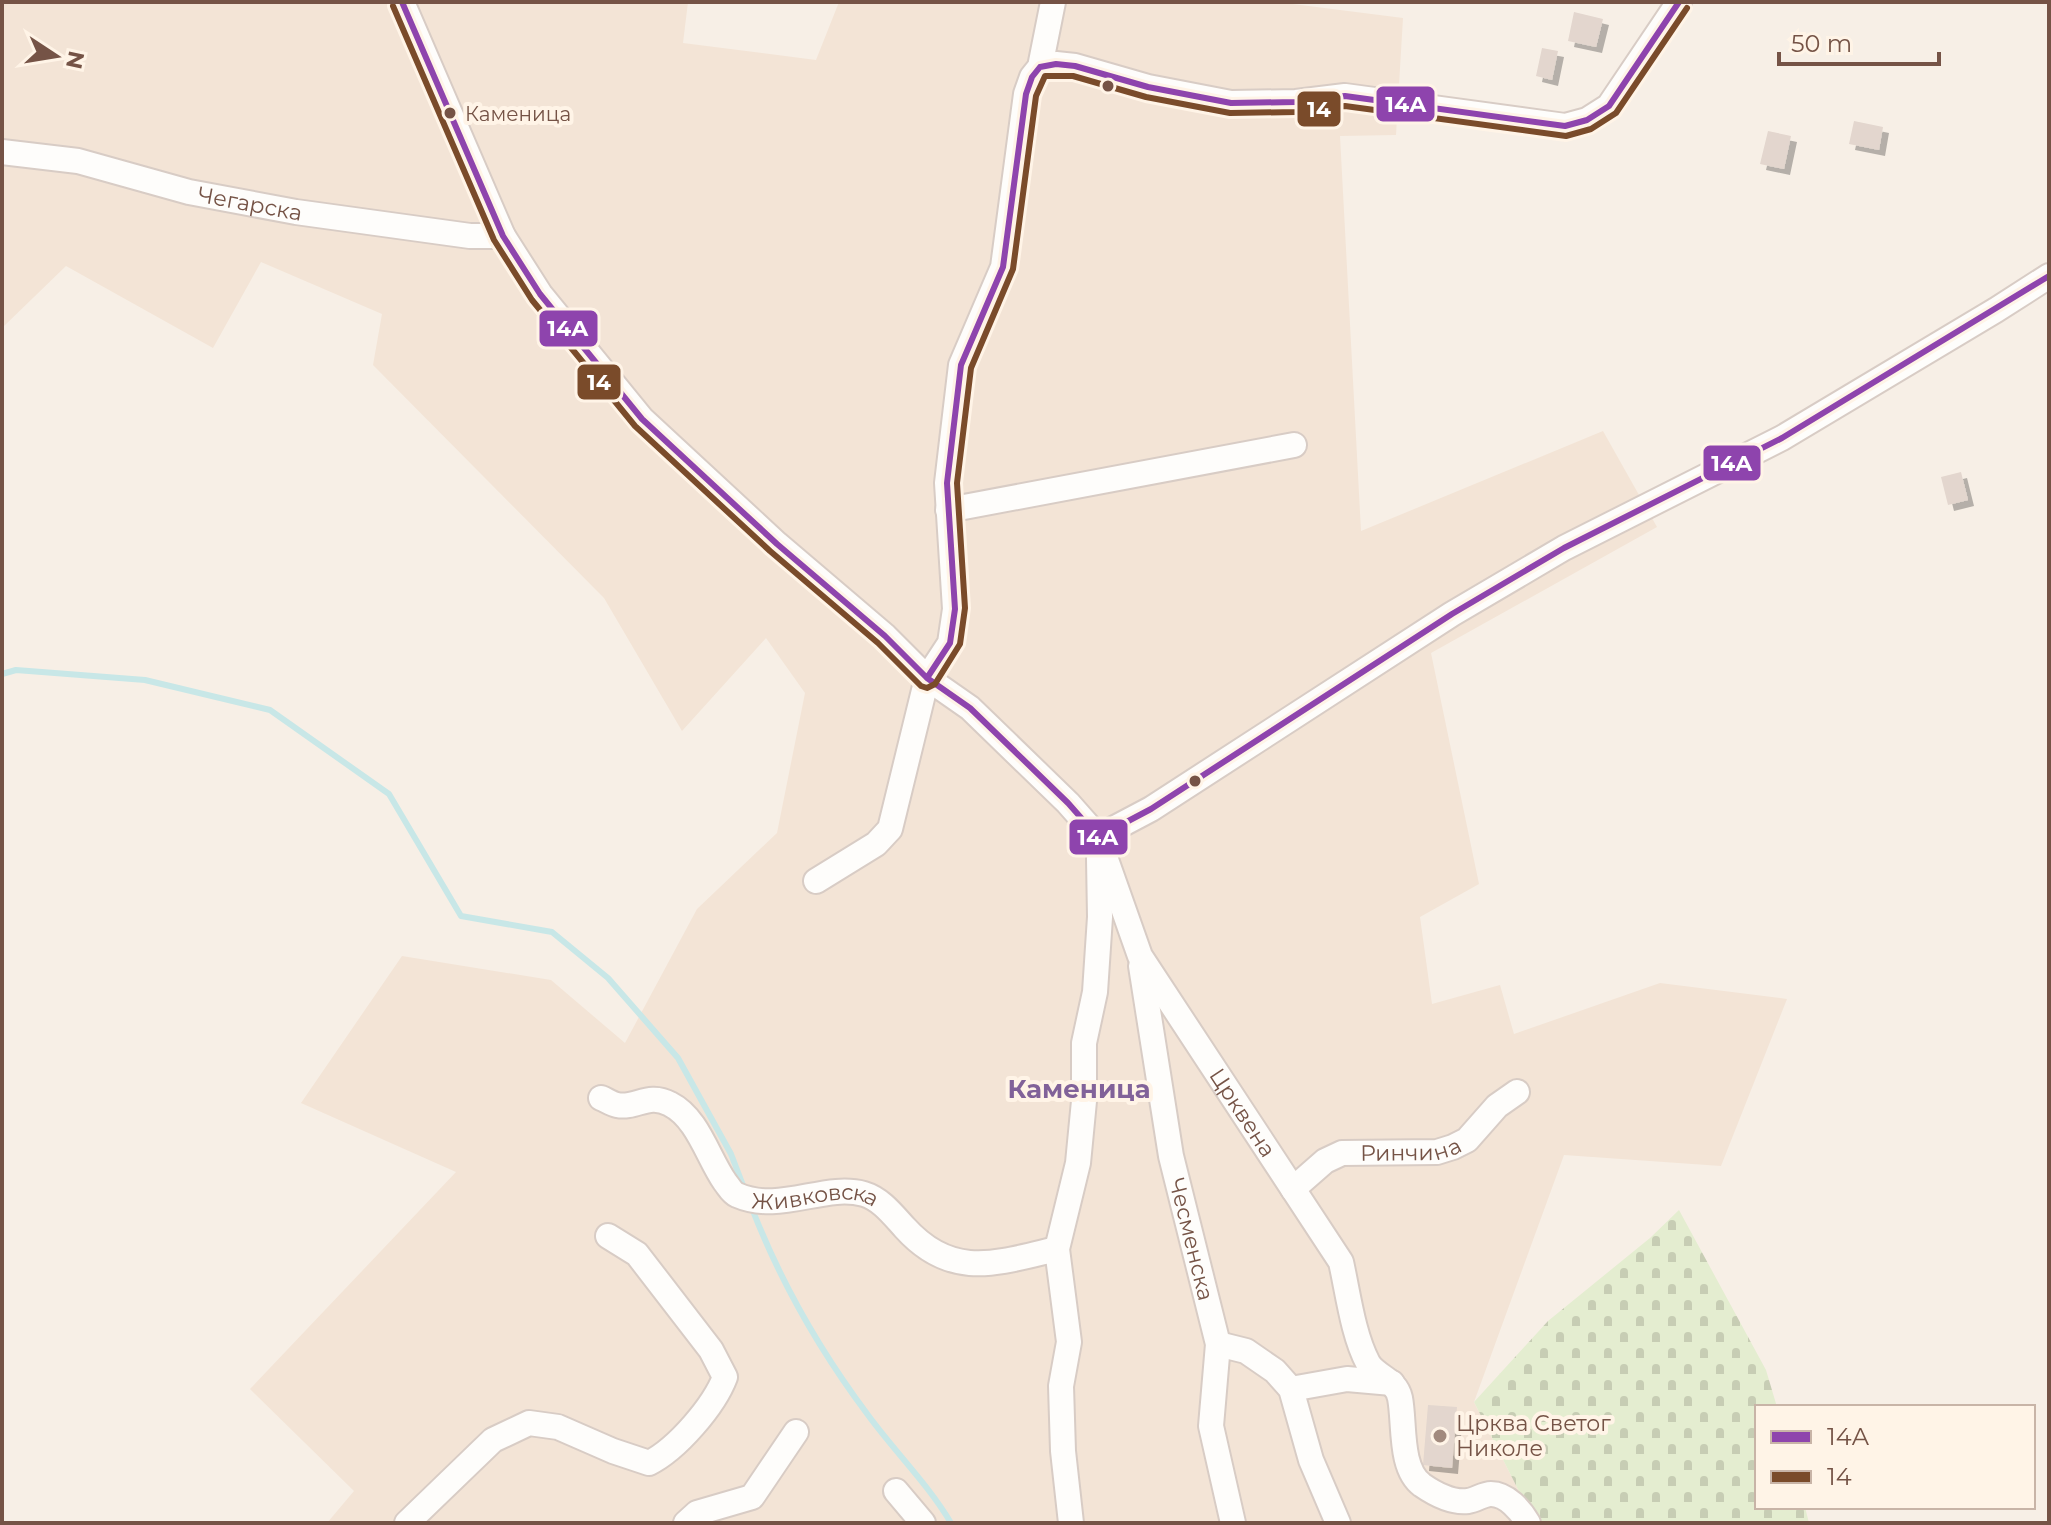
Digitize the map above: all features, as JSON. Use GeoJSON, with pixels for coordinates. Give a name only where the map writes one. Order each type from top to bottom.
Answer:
{"type":"FeatureCollection","features":[{"type":"Feature","properties":{"kind":"street","name":"Црквена"},"geometry":{"type":"LineString","coordinates":[[402,2],[503,236],[540,294],[642,419],[777,544],[885,636],[927,678],[970,708],[1068,803],[1098,837],[1140,956],[1341,1262],[1353,1317],[1369,1365],[1393,1383]]}},
{"type":"Feature","properties":{"kind":"street"},"geometry":{"type":"LineString","coordinates":[[816,881],[876,844],[890,829],[927,678],[950,643],[955,609],[947,483],[961,365],[1003,267],[1026,94],[1032,77],[1040,67],[1053,2]]}},
{"type":"Feature","properties":{"kind":"street"},"geometry":{"type":"LineString","coordinates":[[1040,67],[1056,64],[1075,66],[1148,87],[1231,103],[1296,102],[1345,96],[1565,126],[1587,120],[1609,106],[1679,2]]}},
{"type":"Feature","properties":{"kind":"street","name":"Чегарска"},"geometry":{"type":"LineString","coordinates":[[2,152],[78,161],[189,192],[296,212],[470,236],[503,236]]}},
{"type":"Feature","properties":{"kind":"street"},"geometry":{"type":"LineString","coordinates":[[1071,1523],[1063,1451],[1061,1386],[1069,1342],[1057,1249],[1078,1163],[1084,1101],[1084,1043],[1095,992],[1100,917],[1098,837],[1151,809],[1452,614],[1526,570],[1782,438],[2049,276]]}},
{"type":"Feature","properties":{"kind":"street"},"geometry":{"type":"LineString","coordinates":[[948,510],[1294,445]]}},
{"type":"Feature","properties":{"kind":"street","name":"Чесменска"},"geometry":{"type":"LineString","coordinates":[[1140,956],[1171,1156],[1218,1344],[1211,1426],[1233,1523]]}},
{"type":"Feature","properties":{"kind":"street","name":"Ринчина"},"geometry":{"type":"LineString","coordinates":[[1293,1189],[1325,1161],[1342,1153],[1426,1152],[1453,1147],[1467,1140],[1497,1106],[1517,1092]]}},
{"type":"Feature","properties":{"kind":"street","name":"Живковска"},"geometry":{"type":"LineString","coordinates":[[601,1098],[619,1106],[650,1098],[670,1103],[688,1117],[713,1166],[734,1194],[760,1202],[781,1202],[830,1194],[861,1193],[877,1199],[918,1242],[953,1262],[995,1264],[1057,1249]]}},
{"type":"Feature","properties":{"kind":"street"},"geometry":{"type":"LineString","coordinates":[[407,1523],[493,1440],[529,1423],[558,1427],[649,1463],[664,1456],[718,1394],[725,1377],[711,1350],[637,1254],[608,1236]]}},
{"type":"Feature","properties":{"kind":"street"},"geometry":{"type":"LineString","coordinates":[[1218,1344],[1246,1351],[1275,1371],[1291,1389],[1311,1460],[1338,1523]]}},
{"type":"Feature","properties":{"kind":"street"},"geometry":{"type":"LineString","coordinates":[[1291,1389],[1347,1379],[1393,1383],[1399,1393],[1407,1461],[1419,1483],[1471,1512],[1490,1494],[1502,1496],[1515,1506],[1528,1523]]}},
{"type":"Feature","properties":{"kind":"street"},"geometry":{"type":"LineString","coordinates":[[686,1523],[697,1513],[752,1497],[796,1432]]}},
{"type":"Feature","properties":{"kind":"street"},"geometry":{"type":"LineString","coordinates":[[896,1491],[923,1523]]}},
{"type":"Feature","properties":{"kind":"shaded area"},"geometry":{"type":"Polygon","coordinates":[[[2,2],[688,2],[683,43],[816,60],[839,2],[1277,2],[1403,18],[1396,135],[1340,136],[1361,531],[1603,431],[1657,527],[1431,653],[1479,884],[1420,917],[1432,1004],[1500,985],[1514,1034],[1660,983],[1787,999],[1721,1166],[1564,1155],[1474,1402],[1535,1523],[327,1523],[354,1491],[250,1389],[456,1172],[301,1103],[402,956],[551,980],[625,1043],[697,909],[777,833],[805,693],[766,638],[682,731],[604,598],[373,365],[382,314],[261,262],[213,348],[66,266],[2,328],[2,2]]]}},
{"type":"Feature","properties":{"kind":"green space"},"geometry":{"type":"Polygon","coordinates":[[[1679,1210],[1766,1370],[1776,1405],[1755,1405],[1755,1509],[1806,1509],[1809,1523],[1535,1523],[1474,1402],[1548,1321],[1650,1238],[1679,1210]]]}},
{"type":"Feature","properties":{"kind":"building"},"geometry":{"type":"Polygon","coordinates":[[[1574,12],[1603,19],[1596,47],[1568,41],[1574,12]]]}},
{"type":"Feature","properties":{"kind":"building"},"geometry":{"type":"Polygon","coordinates":[[[1542,48],[1558,51],[1552,80],[1536,76],[1542,48]]]}},
{"type":"Feature","properties":{"kind":"building"},"geometry":{"type":"Polygon","coordinates":[[[1854,121],[1883,127],[1879,150],[1849,144],[1854,121]]]}},
{"type":"Feature","properties":{"kind":"building"},"geometry":{"type":"Polygon","coordinates":[[[1768,131],[1791,136],[1784,169],[1760,164],[1768,131]]]}},
{"type":"Feature","properties":{"kind":"building"},"geometry":{"type":"Polygon","coordinates":[[[1961,472],[1968,500],[1948,505],[1941,477],[1961,472]]]}},
{"type":"Feature","properties":{"kind":"building","name":"Црква Светог Николе"},"geometry":{"type":"Polygon","coordinates":[[[1428,1405],[1457,1407],[1452,1468],[1423,1465],[1428,1405]]]}},
{"type":"Feature","properties":{"kind":"waterway"},"geometry":{"type":"LineString","coordinates":[[2,674],[16,670],[145,680],[270,710],[389,794],[461,916],[552,932],[608,978],[678,1058],[731,1154],[744,1188]]}},
{"type":"Feature","properties":{"kind":"waterway"},"geometry":{"type":"LineString","coordinates":[[751,1206],[788,1288],[818,1341],[868,1415],[951,1523]]}},
{"type":"Feature","properties":{"kind":"transit line","name":"14А"},"geometry":{"type":"LineString","coordinates":[[402,2],[503,236],[540,294],[642,419],[777,544],[885,636],[927,678],[970,708],[1068,803],[1098,837],[1151,809],[1452,614],[1564,548],[1782,438],[2049,276]]}},
{"type":"Feature","properties":{"kind":"transit line","name":"14А"},"geometry":{"type":"LineString","coordinates":[[927,678],[950,643],[955,609],[947,483],[961,365],[1003,267],[1026,94],[1032,77],[1040,67],[1056,64],[1075,66],[1148,87],[1231,103],[1296,102],[1345,96],[1565,126],[1587,120],[1609,106],[1679,2]]}},
{"type":"Feature","properties":{"kind":"transit line","name":"14"},"geometry":{"type":"LineString","coordinates":[[393,6],[494,240],[532,300],[635,426],[770,551],[878,643],[921,686],[927,688],[935,684],[960,644],[965,608],[957,483],[971,368],[1013,269],[1036,96],[1045,76],[1073,76],[1146,97],[1230,113],[1296,112],[1345,106],[1566,136],[1591,129],[1616,113],[1687,8]]}},
{"type":"Feature","properties":{"kind":"place","name":"Каменица"},"geometry":{"type":"Point","coordinates":[450,113]}},
{"type":"Feature","properties":{"kind":"place","name":"Црква Светог Николе"},"geometry":{"type":"Point","coordinates":[1440,1436]}},
{"type":"Feature","properties":{"kind":"district","name":"Каменица"},"geometry":{"type":"Point","coordinates":[1079,1089]}}]}
